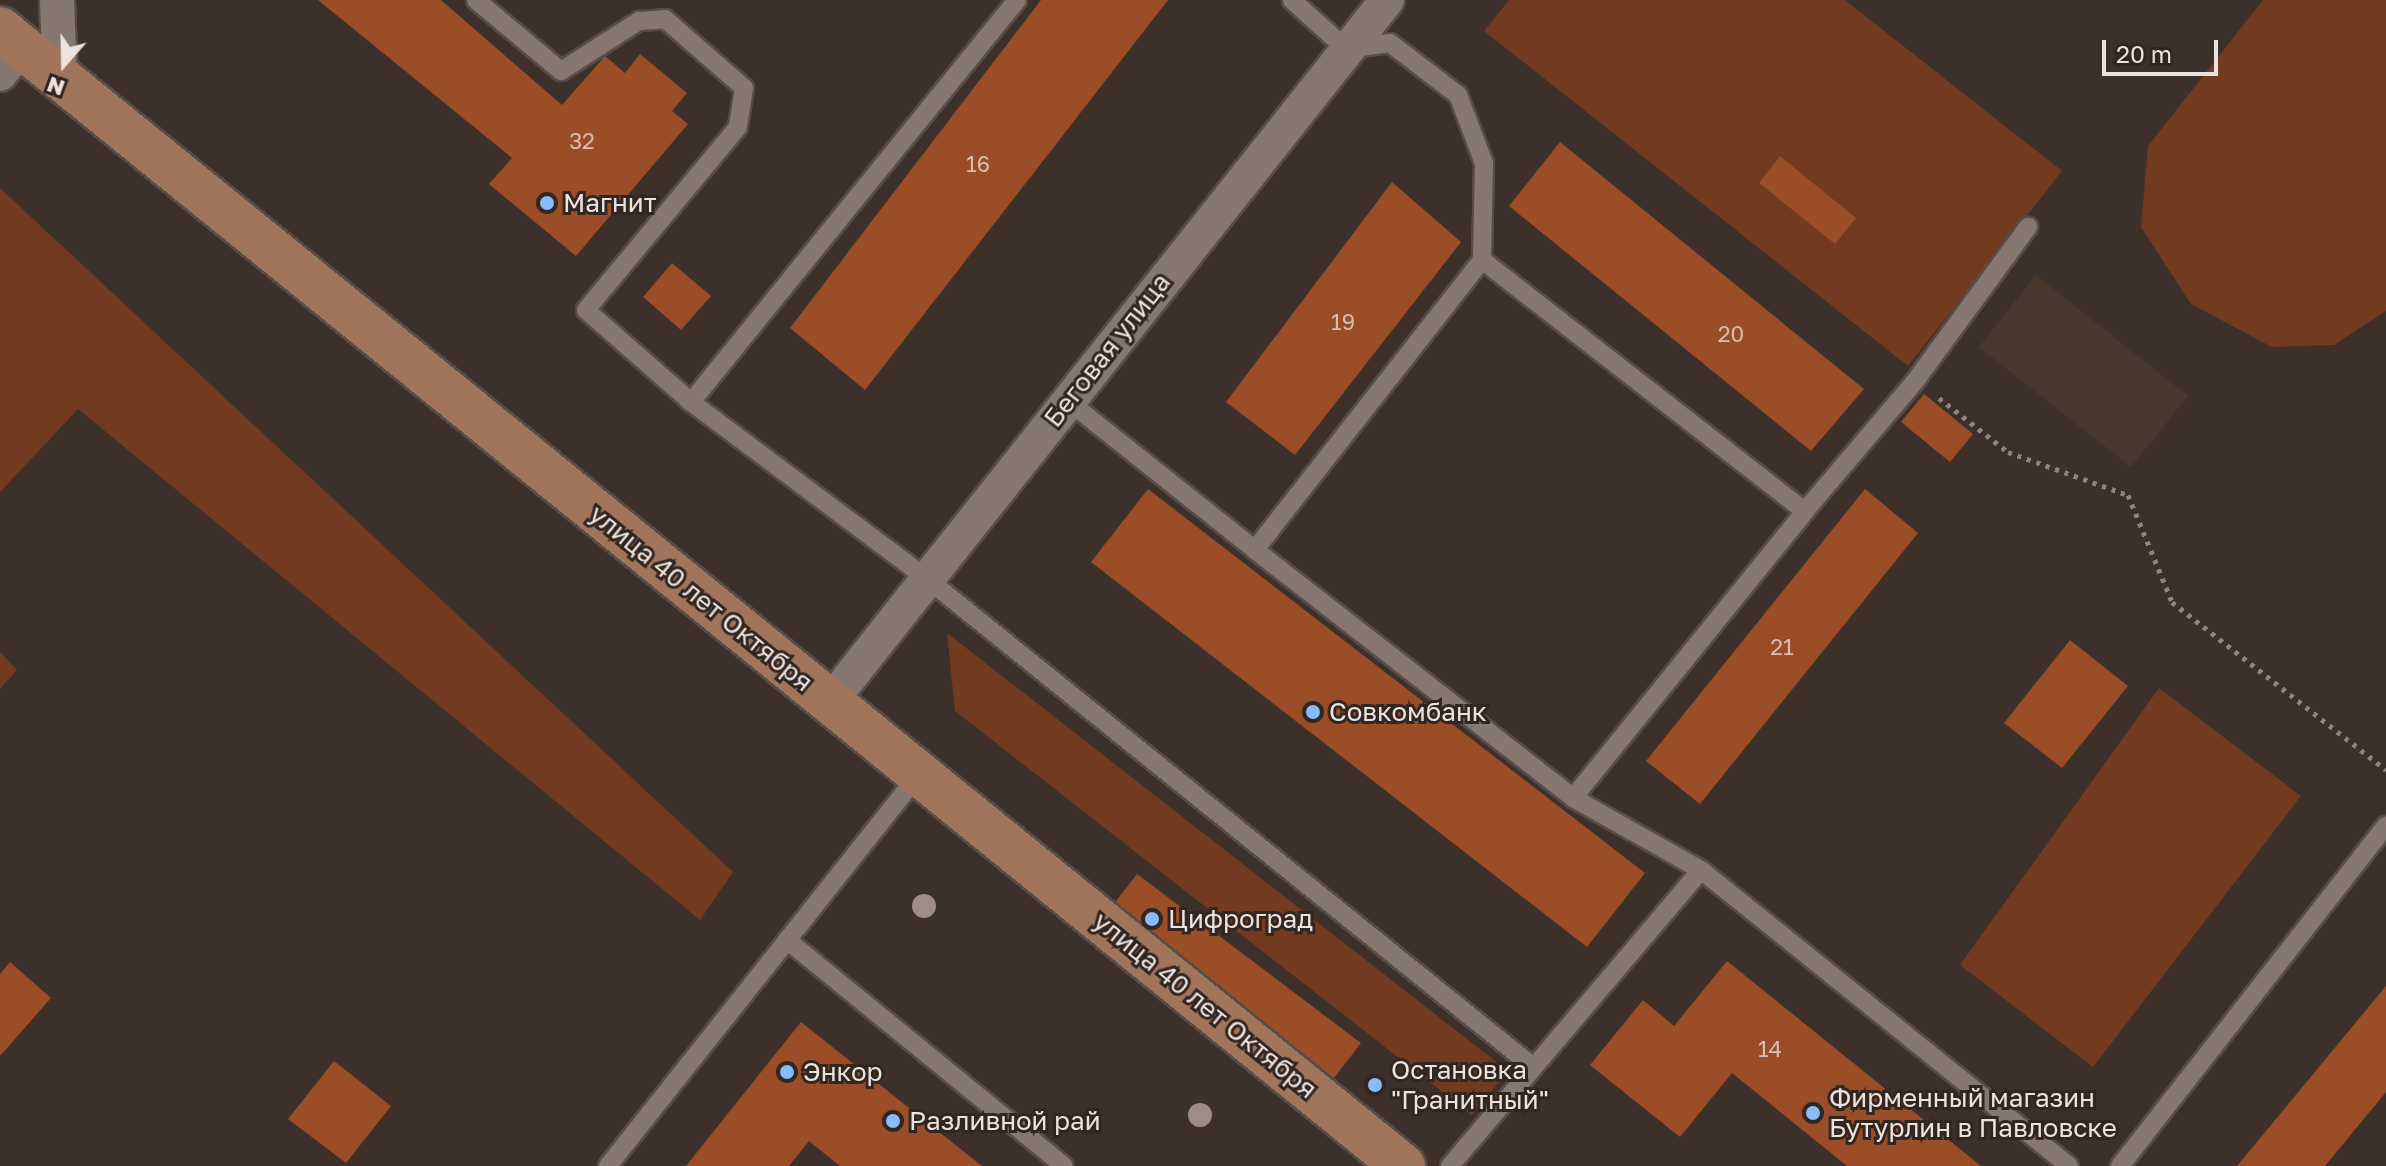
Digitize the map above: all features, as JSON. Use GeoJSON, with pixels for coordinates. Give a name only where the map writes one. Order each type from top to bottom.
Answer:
{"type":"FeatureCollection","features":[{"type":"Feature","properties":{"kind":"street"},"geometry":{"type":"LineString","coordinates":[[57,0],[60,79]]}},
{"type":"Feature","properties":{"kind":"street","name":"Беговая улица"},"geometry":{"type":"LineString","coordinates":[[830,702],[1387,0]]}},
{"type":"Feature","properties":{"kind":"street","name":"улица 40 лет Октября"},"geometry":{"type":"LineString","coordinates":[[7,50],[60,79],[1403,1166]]}},
{"type":"Feature","properties":{"kind":"lane"},"geometry":{"type":"LineString","coordinates":[[476,0],[561,71],[639,21],[665,19],[744,88],[738,127],[586,310],[691,402],[926,578],[1532,1066]]}},
{"type":"Feature","properties":{"kind":"lane"},"geometry":{"type":"LineString","coordinates":[[691,402],[1017,0]]}},
{"type":"Feature","properties":{"kind":"lane"},"geometry":{"type":"LineString","coordinates":[[1255,550],[1482,260],[1484,163],[1458,95],[1390,43],[1346,49],[1292,0]]}},
{"type":"Feature","properties":{"kind":"lane"},"geometry":{"type":"LineString","coordinates":[[1573,798],[1805,511],[1916,380],[2028,227]]}},
{"type":"Feature","properties":{"kind":"lane"},"geometry":{"type":"LineString","coordinates":[[1482,260],[1805,511]]}},
{"type":"Feature","properties":{"kind":"lane"},"geometry":{"type":"LineString","coordinates":[[1068,401],[1573,798],[1701,870],[2069,1166]]}},
{"type":"Feature","properties":{"kind":"lane"},"geometry":{"type":"LineString","coordinates":[[608,1166],[919,774]]}},
{"type":"Feature","properties":{"kind":"lane"},"geometry":{"type":"LineString","coordinates":[[2120,1166],[2386,825]]}},
{"type":"Feature","properties":{"kind":"lane"},"geometry":{"type":"LineString","coordinates":[[1450,1166],[1701,870]]}},
{"type":"Feature","properties":{"kind":"lane"},"geometry":{"type":"LineString","coordinates":[[787,940],[1064,1166]]}},
{"type":"Feature","properties":{"kind":"path"},"geometry":{"type":"LineString","coordinates":[[1916,380],[2008,452],[2128,495],[2172,602],[2386,770]]}},
{"type":"Feature","properties":{"kind":"shaded area"},"geometry":{"type":"Polygon","coordinates":[[[1509,0],[1845,0],[2062,171],[1908,366],[1484,31],[1509,0]]]}},
{"type":"Feature","properties":{"kind":"shaded area"},"geometry":{"type":"Polygon","coordinates":[[[2263,0],[2386,0],[2386,311],[2334,345],[2272,347],[2191,304],[2141,227],[2148,146],[2263,0]]]}},
{"type":"Feature","properties":{"kind":"shaded area"},"geometry":{"type":"Polygon","coordinates":[[[0,188],[733,872],[700,920],[78,409],[0,492],[0,188]]]}},
{"type":"Feature","properties":{"kind":"shaded area"},"geometry":{"type":"Polygon","coordinates":[[[2036,275],[2188,396],[2131,467],[1979,347],[2036,275]]]}},
{"type":"Feature","properties":{"kind":"shaded area"},"geometry":{"type":"Polygon","coordinates":[[[947,633],[1508,1071],[1472,1115],[955,711],[947,633]]]}},
{"type":"Feature","properties":{"kind":"shaded area"},"geometry":{"type":"Polygon","coordinates":[[[0,652],[17,670],[0,689],[0,652]]]}},
{"type":"Feature","properties":{"kind":"shaded area"},"geometry":{"type":"Polygon","coordinates":[[[2159,688],[2301,796],[2093,1067],[1960,965],[2159,688]]]}},
{"type":"Feature","properties":{"kind":"building"},"geometry":{"type":"Polygon","coordinates":[[[318,0],[441,0],[562,105],[605,56],[625,73],[640,54],[687,93],[672,111],[688,124],[576,256],[489,184],[512,158],[318,0]]]}},
{"type":"Feature","properties":{"kind":"building"},"geometry":{"type":"Polygon","coordinates":[[[1041,0],[1168,0],[865,390],[790,328],[1041,0]]]}},
{"type":"Feature","properties":{"kind":"building"},"geometry":{"type":"Polygon","coordinates":[[[1560,142],[1864,389],[1811,451],[1509,206],[1560,142]]]}},
{"type":"Feature","properties":{"kind":"building"},"geometry":{"type":"Polygon","coordinates":[[[1780,156],[1856,218],[1835,244],[1759,183],[1780,156]]]}},
{"type":"Feature","properties":{"kind":"building"},"geometry":{"type":"Polygon","coordinates":[[[1392,182],[1461,242],[1295,455],[1226,402],[1392,182]]]}},
{"type":"Feature","properties":{"kind":"building"},"geometry":{"type":"Polygon","coordinates":[[[672,263],[711,296],[681,330],[643,297],[672,263]]]}},
{"type":"Feature","properties":{"kind":"building"},"geometry":{"type":"Polygon","coordinates":[[[1924,394],[1973,434],[1950,462],[1901,422],[1924,394]]]}},
{"type":"Feature","properties":{"kind":"building"},"geometry":{"type":"Polygon","coordinates":[[[1148,489],[1645,873],[1587,947],[1091,562],[1148,489]]]}},
{"type":"Feature","properties":{"kind":"building"},"geometry":{"type":"Polygon","coordinates":[[[1865,489],[1918,533],[1700,804],[1646,761],[1865,489]]]}},
{"type":"Feature","properties":{"kind":"building"},"geometry":{"type":"Polygon","coordinates":[[[2070,640],[2128,686],[2062,768],[2004,723],[2070,640]]]}},
{"type":"Feature","properties":{"kind":"building"},"geometry":{"type":"Polygon","coordinates":[[[1137,874],[1361,1043],[1334,1078],[1110,909],[1137,874]]]}},
{"type":"Feature","properties":{"kind":"building"},"geometry":{"type":"Polygon","coordinates":[[[1727,961],[1981,1166],[1847,1166],[1732,1073],[1680,1137],[1590,1065],[1643,1000],[1674,1026],[1727,961]]]}},
{"type":"Feature","properties":{"kind":"building"},"geometry":{"type":"Polygon","coordinates":[[[10,962],[51,998],[0,1056],[0,974],[10,962]]]}},
{"type":"Feature","properties":{"kind":"building"},"geometry":{"type":"Polygon","coordinates":[[[2386,986],[2386,1092],[2325,1166],[2237,1166],[2386,986]]]}},
{"type":"Feature","properties":{"kind":"building"},"geometry":{"type":"Polygon","coordinates":[[[801,1022],[982,1166],[840,1166],[809,1141],[789,1166],[686,1166],[801,1022]]]}},
{"type":"Feature","properties":{"kind":"building"},"geometry":{"type":"Polygon","coordinates":[[[334,1061],[391,1106],[346,1163],[288,1119],[334,1061]]]}},
{"type":"Feature","properties":{"kind":"place","name":"Магнит"},"geometry":{"type":"Point","coordinates":[547,203]}},
{"type":"Feature","properties":{"kind":"place","name":"Совкомбанк"},"geometry":{"type":"Point","coordinates":[1313,712]}},
{"type":"Feature","properties":{"kind":"place","name":"Цифроград"},"geometry":{"type":"Point","coordinates":[1152,919]}},
{"type":"Feature","properties":{"kind":"place","name":"Энкор"},"geometry":{"type":"Point","coordinates":[787,1072]}},
{"type":"Feature","properties":{"kind":"place","name":"Остановка \"Гранитный\""},"geometry":{"type":"Point","coordinates":[1375,1085]}},
{"type":"Feature","properties":{"kind":"place","name":"Фирменный магазин Бутурлин в Павловске"},"geometry":{"type":"Point","coordinates":[1813,1113]}},
{"type":"Feature","properties":{"kind":"place","name":"Разливной рай"},"geometry":{"type":"Point","coordinates":[893,1121]}}]}
